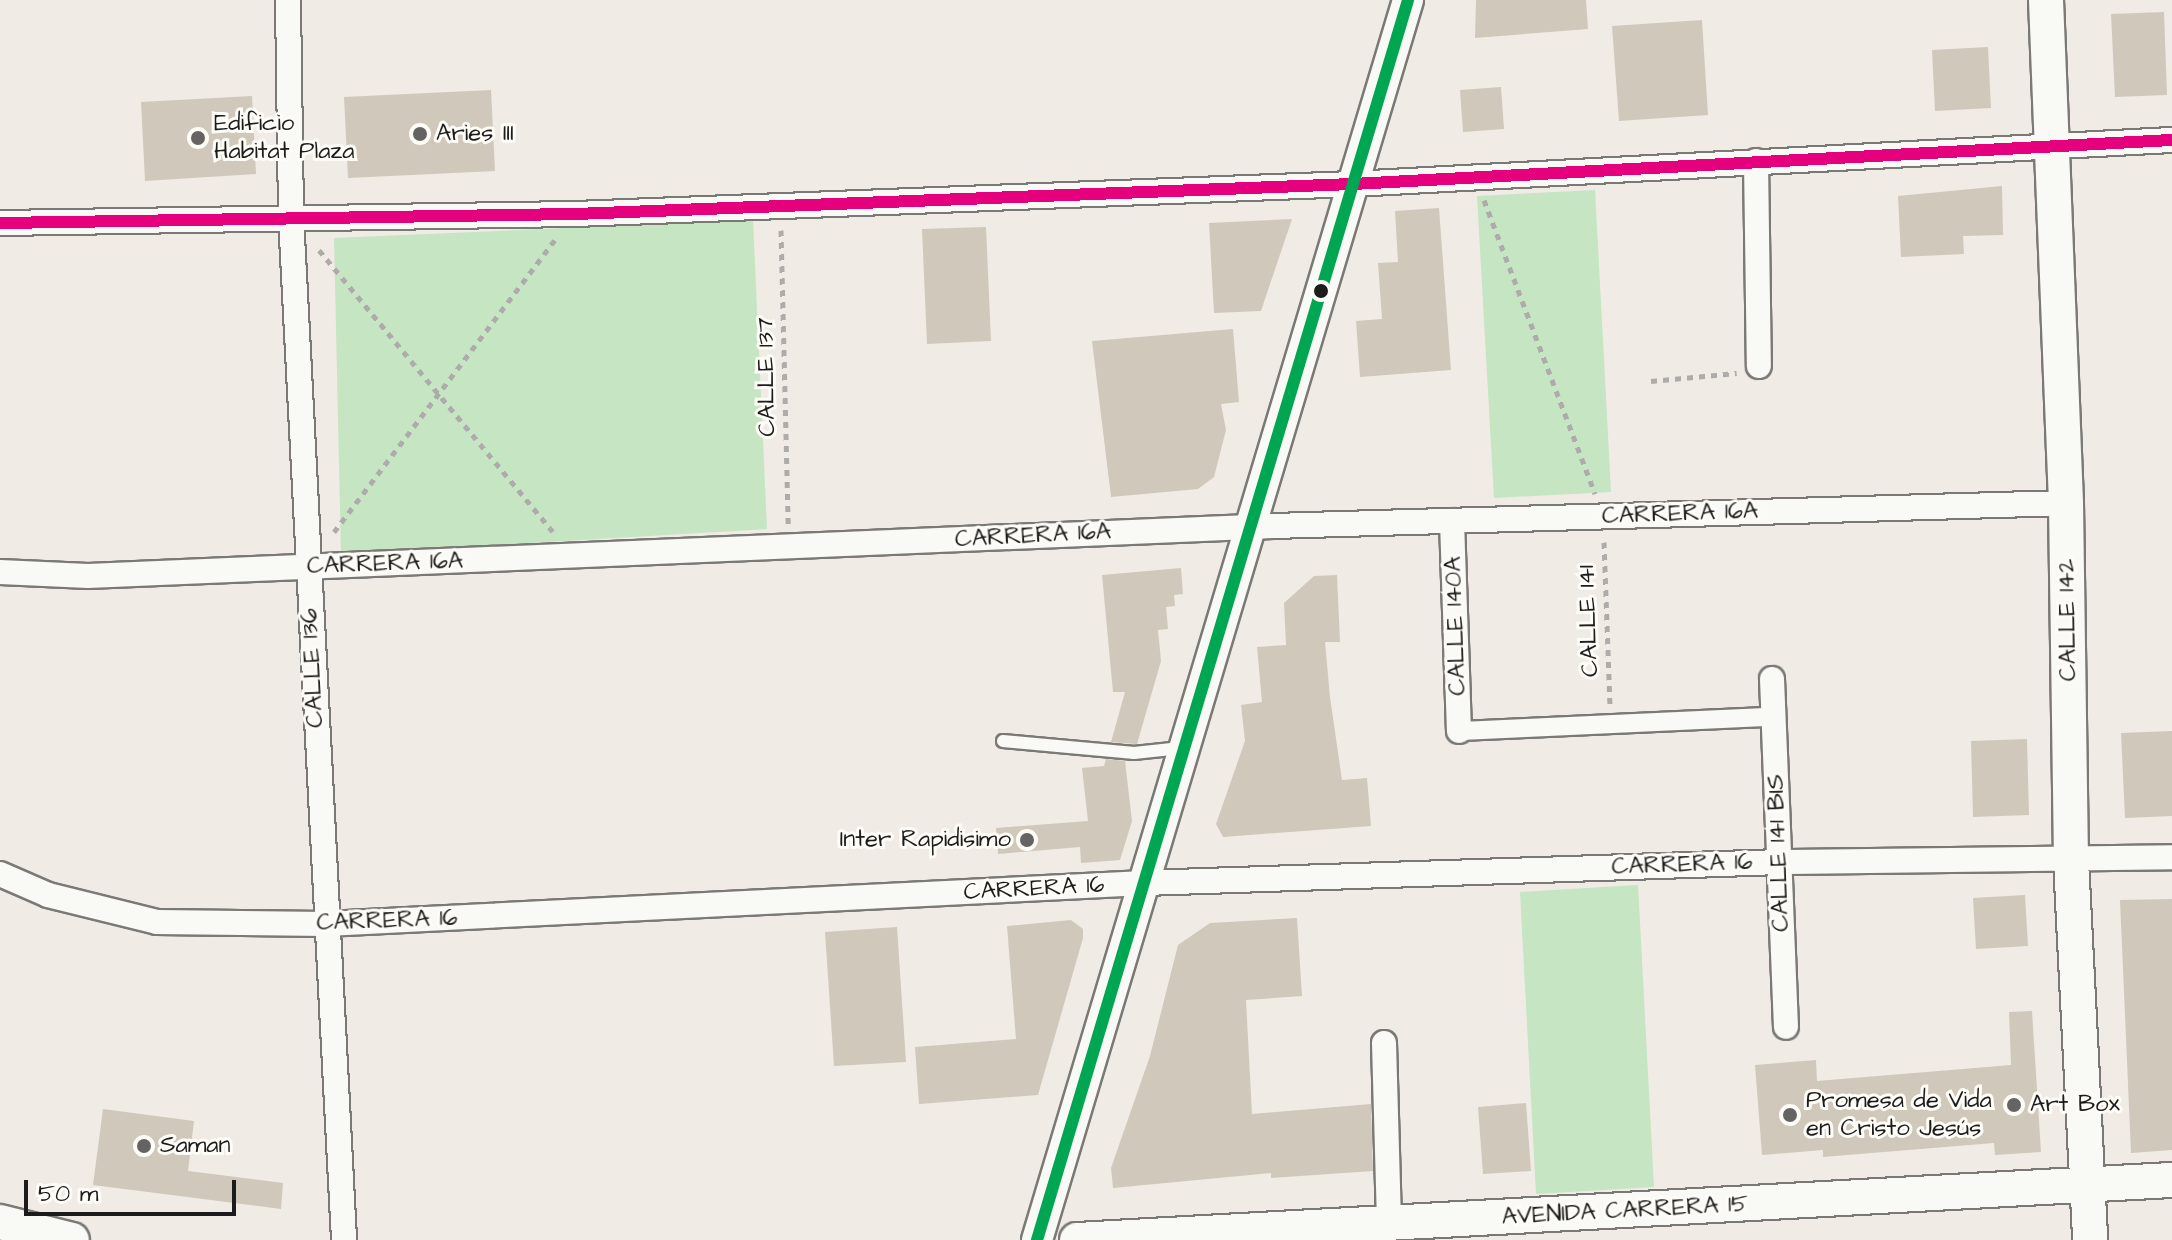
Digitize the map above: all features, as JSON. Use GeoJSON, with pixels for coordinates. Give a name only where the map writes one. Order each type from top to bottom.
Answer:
{"type":"FeatureCollection","features":[{"type":"Feature","properties":{"kind":"main road","name":"CALLE 142"},"geometry":{"type":"LineString","coordinates":[[2046,0],[2066,503],[2071,861],[2090,1240]]}},
{"type":"Feature","properties":{"kind":"main road","name":"AVENIDA CARRERA 15"},"geometry":{"type":"LineString","coordinates":[[1077,1240],[1389,1223],[2088,1194],[2172,1180]]}},
{"type":"Feature","properties":{"kind":"main road"},"geometry":{"type":"LineString","coordinates":[[0,1222],[72,1240]]}},
{"type":"Feature","properties":{"kind":"street","name":"CALLE 136"},"geometry":{"type":"LineString","coordinates":[[288,0],[291,217],[344,1240]]}},
{"type":"Feature","properties":{"kind":"street"},"geometry":{"type":"LineString","coordinates":[[1037,1240],[1408,0]]}},
{"type":"Feature","properties":{"kind":"street"},"geometry":{"type":"LineString","coordinates":[[0,223],[575,214],[1353,184],[2172,140]]}},
{"type":"Feature","properties":{"kind":"street"},"geometry":{"type":"LineString","coordinates":[[1756,161],[1759,366]]}},
{"type":"Feature","properties":{"kind":"street","name":"CARRERA 16A"},"geometry":{"type":"LineString","coordinates":[[0,572],[88,576],[1251,527],[2066,503]]}},
{"type":"Feature","properties":{"kind":"street","name":"CALLE 140A"},"geometry":{"type":"LineString","coordinates":[[1452,521],[1459,731]]}},
{"type":"Feature","properties":{"kind":"street","name":"CALLE 141 BIS"},"geometry":{"type":"LineString","coordinates":[[1772,679],[1786,1027]]}},
{"type":"Feature","properties":{"kind":"street"},"geometry":{"type":"LineString","coordinates":[[1459,731],[1773,717]]}},
{"type":"Feature","properties":{"kind":"street","name":"CARRERA 16"},"geometry":{"type":"LineString","coordinates":[[0,874],[48,895],[157,922],[326,924],[1144,883],[1780,862],[2071,861],[2172,857]]}},
{"type":"Feature","properties":{"kind":"street"},"geometry":{"type":"LineString","coordinates":[[1384,1043],[1389,1223]]}},
{"type":"Feature","properties":{"kind":"lane"},"geometry":{"type":"LineString","coordinates":[[1003,741],[1134,753],[1185,748]]}},
{"type":"Feature","properties":{"kind":"path","name":"CALLE 141"},"geometry":{"type":"LineString","coordinates":[[1476,177],[1603,517],[1611,725]]}},
{"type":"Feature","properties":{"kind":"path","name":"CALLE 137"},"geometry":{"type":"LineString","coordinates":[[780,205],[789,547]]}},
{"type":"Feature","properties":{"kind":"path"},"geometry":{"type":"LineString","coordinates":[[308,567],[575,214]]}},
{"type":"Feature","properties":{"kind":"path"},"geometry":{"type":"LineString","coordinates":[[291,217],[574,557]]}},
{"type":"Feature","properties":{"kind":"path"},"geometry":{"type":"LineString","coordinates":[[1651,381],[1722,377],[1759,366]]}},
{"type":"Feature","properties":{"kind":"green space"},"geometry":{"type":"Polygon","coordinates":[[[1595,190],[1611,492],[1494,498],[1477,196],[1595,190]]]}},
{"type":"Feature","properties":{"kind":"green space"},"geometry":{"type":"Polygon","coordinates":[[[753,220],[767,529],[341,554],[334,238],[753,220]]]}},
{"type":"Feature","properties":{"kind":"green space"},"geometry":{"type":"Polygon","coordinates":[[[1638,885],[1654,1187],[1536,1194],[1520,892],[1638,885]]]}},
{"type":"Feature","properties":{"kind":"building"},"geometry":{"type":"Polygon","coordinates":[[[1476,0],[1586,0],[1588,29],[1475,38],[1476,0]]]}},
{"type":"Feature","properties":{"kind":"building"},"geometry":{"type":"Polygon","coordinates":[[[2164,12],[2167,95],[2115,97],[2111,14],[2164,12]]]}},
{"type":"Feature","properties":{"kind":"building"},"geometry":{"type":"Polygon","coordinates":[[[1702,20],[1708,115],[1619,121],[1612,26],[1702,20]]]}},
{"type":"Feature","properties":{"kind":"building"},"geometry":{"type":"Polygon","coordinates":[[[1988,47],[1991,108],[1935,111],[1932,50],[1988,47]]]}},
{"type":"Feature","properties":{"kind":"building"},"geometry":{"type":"Polygon","coordinates":[[[1501,87],[1504,129],[1463,132],[1460,90],[1501,87]]]}},
{"type":"Feature","properties":{"kind":"building","name":"Aries III"},"geometry":{"type":"Polygon","coordinates":[[[491,90],[495,171],[348,178],[344,97],[491,90]]]}},
{"type":"Feature","properties":{"kind":"building","name":"Edificio Habitat Plaza"},"geometry":{"type":"Polygon","coordinates":[[[252,96],[256,174],[145,181],[141,102],[252,96]]]}},
{"type":"Feature","properties":{"kind":"building"},"geometry":{"type":"Polygon","coordinates":[[[2002,186],[2003,235],[1963,236],[1964,254],[1901,257],[1898,196],[2002,186]]]}},
{"type":"Feature","properties":{"kind":"building"},"geometry":{"type":"Polygon","coordinates":[[[1439,208],[1451,370],[1360,377],[1356,321],[1382,319],[1378,263],[1398,262],[1395,211],[1439,208]]]}},
{"type":"Feature","properties":{"kind":"building"},"geometry":{"type":"Polygon","coordinates":[[[1292,219],[1261,311],[1214,313],[1209,223],[1292,219]]]}},
{"type":"Feature","properties":{"kind":"building"},"geometry":{"type":"Polygon","coordinates":[[[986,227],[991,341],[927,344],[922,229],[986,227]]]}},
{"type":"Feature","properties":{"kind":"building"},"geometry":{"type":"Polygon","coordinates":[[[1233,329],[1239,402],[1221,404],[1226,430],[1214,477],[1198,489],[1111,497],[1092,341],[1233,329]]]}},
{"type":"Feature","properties":{"kind":"building"},"geometry":{"type":"Polygon","coordinates":[[[1181,568],[1183,594],[1174,595],[1175,606],[1166,607],[1168,629],[1158,630],[1161,661],[1137,744],[1111,742],[1125,692],[1113,692],[1102,575],[1181,568]]]}},
{"type":"Feature","properties":{"kind":"building"},"geometry":{"type":"Polygon","coordinates":[[[1337,575],[1340,642],[1325,642],[1330,697],[1342,780],[1367,778],[1371,826],[1223,837],[1216,824],[1245,741],[1241,705],[1262,702],[1257,647],[1286,645],[1284,603],[1314,576],[1337,575]]]}},
{"type":"Feature","properties":{"kind":"building"},"geometry":{"type":"Polygon","coordinates":[[[2172,731],[2172,816],[2125,818],[2121,733],[2172,731]]]}},
{"type":"Feature","properties":{"kind":"building"},"geometry":{"type":"Polygon","coordinates":[[[2027,739],[2029,815],[1973,817],[1971,741],[2027,739]]]}},
{"type":"Feature","properties":{"kind":"building"},"geometry":{"type":"Polygon","coordinates":[[[1106,759],[1125,761],[1132,821],[1120,860],[1081,863],[1080,847],[998,854],[996,828],[1088,821],[1082,768],[1104,766],[1106,759]]]}},
{"type":"Feature","properties":{"kind":"building"},"geometry":{"type":"Polygon","coordinates":[[[2025,895],[2028,946],[1976,949],[1973,898],[2025,895]]]}},
{"type":"Feature","properties":{"kind":"building"},"geometry":{"type":"Polygon","coordinates":[[[2172,899],[2172,1150],[2131,1153],[2120,900],[2172,899]]]}},
{"type":"Feature","properties":{"kind":"building"},"geometry":{"type":"Polygon","coordinates":[[[1297,918],[1302,996],[1246,1000],[1252,1114],[1371,1104],[1373,1171],[1271,1178],[1271,1173],[1113,1188],[1111,1168],[1150,1056],[1178,945],[1210,923],[1297,918]]]}},
{"type":"Feature","properties":{"kind":"building"},"geometry":{"type":"Polygon","coordinates":[[[1071,920],[1083,929],[1083,938],[1038,1095],[919,1104],[915,1047],[1016,1039],[1007,926],[1071,920]]]}},
{"type":"Feature","properties":{"kind":"building"},"geometry":{"type":"Polygon","coordinates":[[[897,927],[906,1062],[834,1066],[825,932],[897,927]]]}},
{"type":"Feature","properties":{"kind":"building"},"geometry":{"type":"Polygon","coordinates":[[[2032,1011],[2041,1152],[1995,1155],[1994,1143],[1823,1157],[1823,1150],[1762,1155],[1755,1065],[1816,1060],[1817,1081],[2011,1065],[2009,1012],[2032,1011]]]}},
{"type":"Feature","properties":{"kind":"building"},"geometry":{"type":"Polygon","coordinates":[[[1526,1103],[1531,1171],[1483,1174],[1478,1107],[1526,1103]]]}},
{"type":"Feature","properties":{"kind":"building","name":"Saman"},"geometry":{"type":"Polygon","coordinates":[[[103,1109],[194,1121],[188,1171],[283,1183],[281,1209],[93,1185],[103,1109]]]}},
{"type":"Feature","properties":{"kind":"transit line"},"geometry":{"type":"LineString","coordinates":[[1037,1240],[1408,0]]}},
{"type":"Feature","properties":{"kind":"transit line"},"geometry":{"type":"LineString","coordinates":[[0,223],[575,214],[1353,184],[2172,140]]}},
{"type":"Feature","properties":{"kind":"place","name":"Aries III"},"geometry":{"type":"Point","coordinates":[420,134]}},
{"type":"Feature","properties":{"kind":"place","name":"Edificio Habitat Plaza"},"geometry":{"type":"Point","coordinates":[198,138]}},
{"type":"Feature","properties":{"kind":"place","name":"Inter Rapidisimo"},"geometry":{"type":"Point","coordinates":[1027,840]}},
{"type":"Feature","properties":{"kind":"place","name":"Art Box"},"geometry":{"type":"Point","coordinates":[2014,1105]}},
{"type":"Feature","properties":{"kind":"place","name":"Promesa de Vida en Cristo Jesús"},"geometry":{"type":"Point","coordinates":[1790,1115]}},
{"type":"Feature","properties":{"kind":"place","name":"Saman"},"geometry":{"type":"Point","coordinates":[144,1146]}}]}
